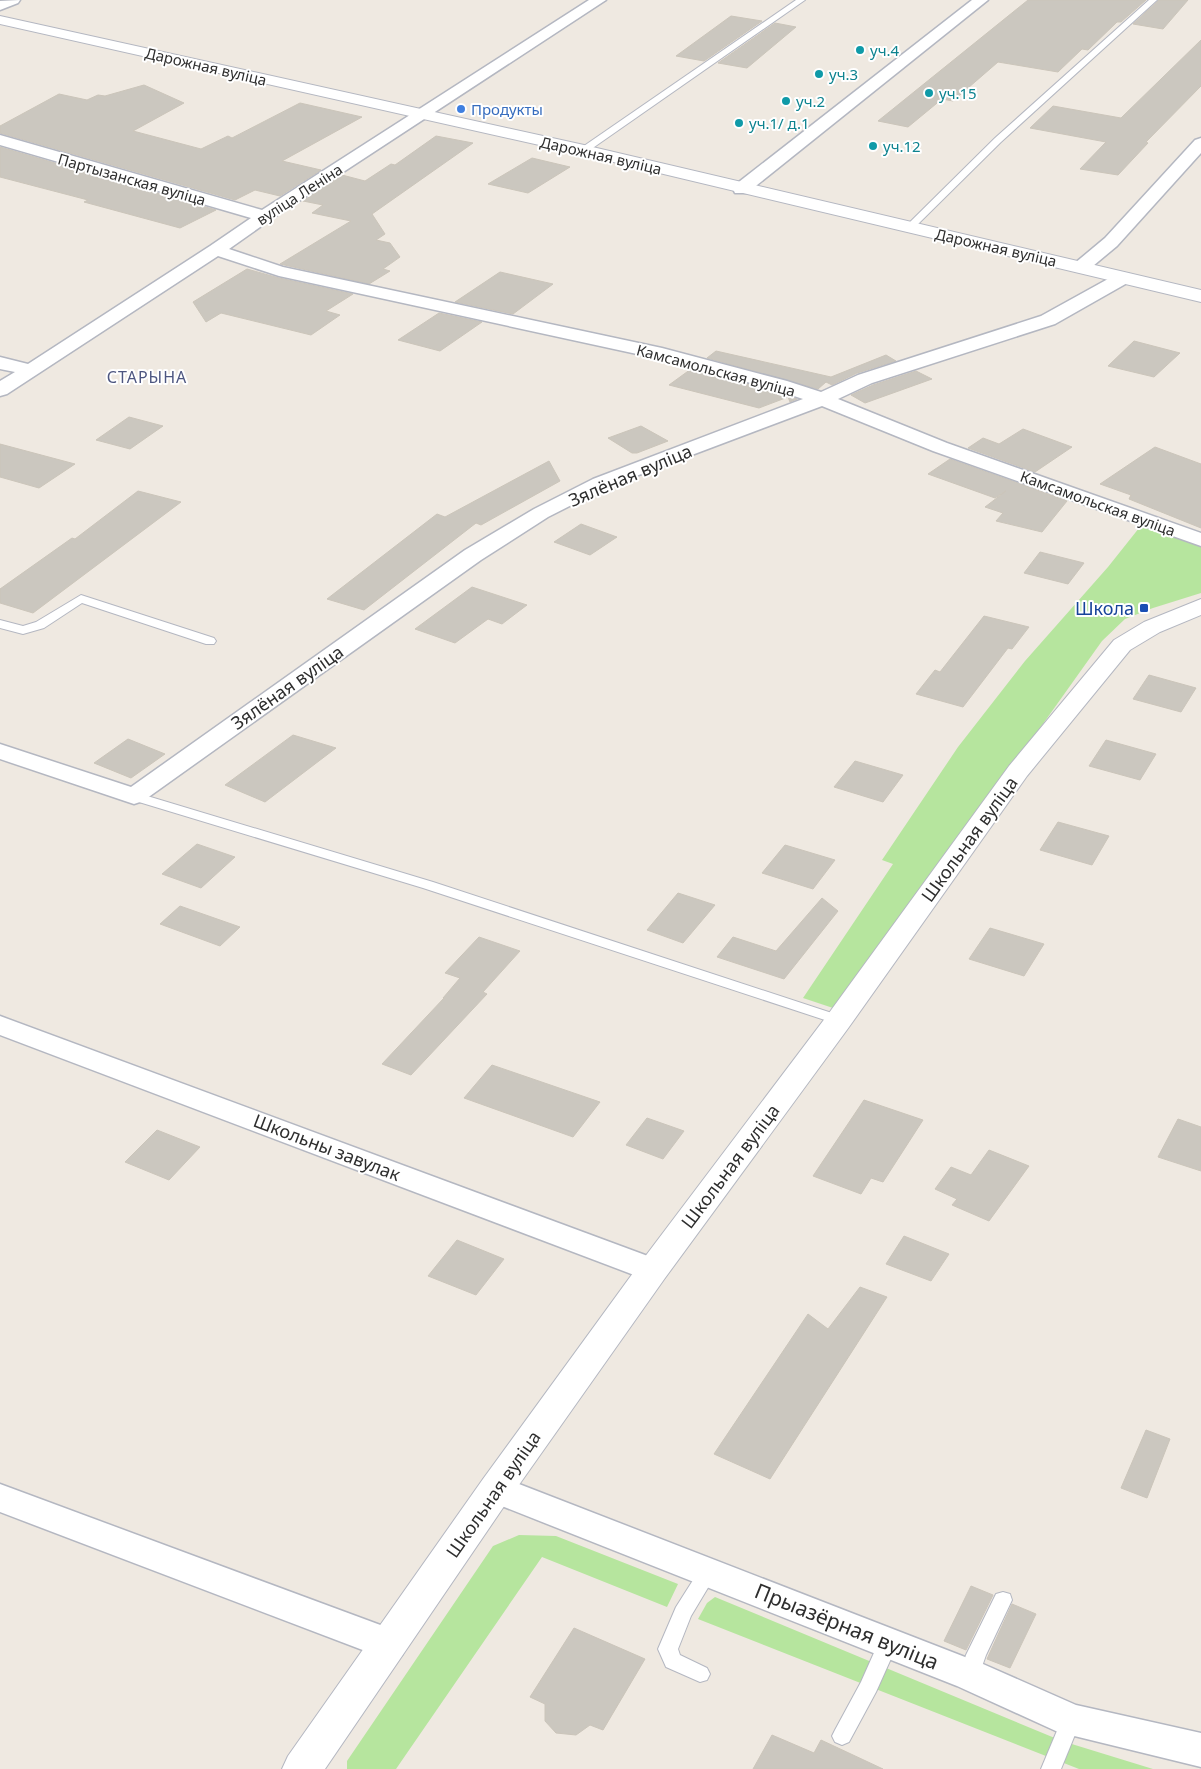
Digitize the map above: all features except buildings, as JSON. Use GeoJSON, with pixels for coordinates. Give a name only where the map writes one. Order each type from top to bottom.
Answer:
{"type":"FeatureCollection","features":[{"type":"Feature","properties":{"kind":"main road","name":"Дарожная вуліца"},"geometry":{"type":"LineString","coordinates":[[0,20],[584,150],[741,189],[1201,296]]}},
{"type":"Feature","properties":{"kind":"main road","name":"Школьная вуліца"},"geometry":{"type":"LineString","coordinates":[[302,1769],[496,1488],[653,1270],[839,1020],[1018,771],[1122,646],[1152,627],[1201,606]]}},
{"type":"Feature","properties":{"kind":"street"},"geometry":{"type":"LineString","coordinates":[[0,6],[13,0]]}},
{"type":"Feature","properties":{"kind":"street"},"geometry":{"type":"LineString","coordinates":[[741,189],[981,0]]}},
{"type":"Feature","properties":{"kind":"street","name":"вуліца Леніна"},"geometry":{"type":"LineString","coordinates":[[0,390],[596,1]]}},
{"type":"Feature","properties":{"kind":"street","name":"Партызанская вуліца"},"geometry":{"type":"LineString","coordinates":[[0,140],[264,216]]}},
{"type":"Feature","properties":{"kind":"street"},"geometry":{"type":"LineString","coordinates":[[1081,267],[1111,242],[1201,143]]}},
{"type":"Feature","properties":{"kind":"street","name":"Камсамольская вуліца"},"geometry":{"type":"LineString","coordinates":[[216,250],[280,271],[662,354],[780,385],[822,399],[940,447],[1201,540]]}},
{"type":"Feature","properties":{"kind":"street","name":"Зялёная вуліца"},"geometry":{"type":"LineString","coordinates":[[134,796],[473,555],[541,514],[600,483],[822,399],[865,380],[1048,320],[1123,278]]}},
{"type":"Feature","properties":{"kind":"street"},"geometry":{"type":"LineString","coordinates":[[0,363],[30,370]]}},
{"type":"Feature","properties":{"kind":"street"},"geometry":{"type":"LineString","coordinates":[[0,751],[134,796]]}},
{"type":"Feature","properties":{"kind":"street","name":"Школьны завулак"},"geometry":{"type":"LineString","coordinates":[[0,1025],[653,1270]]}},
{"type":"Feature","properties":{"kind":"street","name":"Прыазёрная вуліца"},"geometry":{"type":"LineString","coordinates":[[496,1488],[970,1675],[1071,1720],[1201,1750]]}},
{"type":"Feature","properties":{"kind":"street"},"geometry":{"type":"LineString","coordinates":[[0,1498],[389,1644]]}},
{"type":"Feature","properties":{"kind":"lane"},"geometry":{"type":"LineString","coordinates":[[584,150],[801,0]]}},
{"type":"Feature","properties":{"kind":"lane"},"geometry":{"type":"LineString","coordinates":[[910,227],[998,140],[1154,0]]}},
{"type":"Feature","properties":{"kind":"lane"},"geometry":{"type":"LineString","coordinates":[[0,624],[23,630],[40,625],[81,599],[210,640]]}},
{"type":"Feature","properties":{"kind":"lane"},"geometry":{"type":"LineString","coordinates":[[134,796],[428,885],[839,1020]]}},
{"type":"Feature","properties":{"kind":"lane"},"geometry":{"type":"LineString","coordinates":[[700,1674],[673,1661],[668,1649],[683,1613],[709,1571]]}},
{"type":"Feature","properties":{"kind":"lane"},"geometry":{"type":"LineString","coordinates":[[970,1675],[976,1655],[1003,1600]]}},
{"type":"Feature","properties":{"kind":"lane"},"geometry":{"type":"LineString","coordinates":[[842,1736],[869,1686],[888,1643]]}},
{"type":"Feature","properties":{"kind":"lane"},"geometry":{"type":"LineString","coordinates":[[1051,1769],[1071,1720]]}},
{"type":"Feature","properties":{"kind":"green space"},"geometry":{"type":"Polygon","coordinates":[[[1143,523],[1201,542],[1201,593],[1125,619],[1102,641],[839,1010],[803,998],[893,864],[882,860],[958,747],[1025,661],[1108,567],[1143,523]]]}},
{"type":"Feature","properties":{"kind":"green space"},"geometry":{"type":"Polygon","coordinates":[[[519,1535],[556,1536],[678,1584],[667,1607],[542,1557],[396,1769],[347,1769],[347,1761],[493,1546],[519,1535]]]}},
{"type":"Feature","properties":{"kind":"green space"},"geometry":{"type":"Polygon","coordinates":[[[715,1597],[1062,1741],[1153,1769],[1079,1769],[698,1619],[707,1603],[715,1597]]]}},
{"type":"Feature","properties":{"kind":"place","name":"уч.4"},"geometry":{"type":"Point","coordinates":[860,50]}},
{"type":"Feature","properties":{"kind":"place","name":"уч.3"},"geometry":{"type":"Point","coordinates":[819,74]}},
{"type":"Feature","properties":{"kind":"place","name":"уч.15"},"geometry":{"type":"Point","coordinates":[929,93]}},
{"type":"Feature","properties":{"kind":"place","name":"уч.2"},"geometry":{"type":"Point","coordinates":[786,101]}},
{"type":"Feature","properties":{"kind":"place","name":"Продукты"},"geometry":{"type":"Point","coordinates":[461,109]}},
{"type":"Feature","properties":{"kind":"place","name":"уч.1/ д.1"},"geometry":{"type":"Point","coordinates":[739,123]}},
{"type":"Feature","properties":{"kind":"place","name":"уч.12"},"geometry":{"type":"Point","coordinates":[873,146]}},
{"type":"Feature","properties":{"kind":"place","name":"Школа"},"geometry":{"type":"Point","coordinates":[1144,608]}},
{"type":"Feature","properties":{"kind":"district","name":"СТАРЫНА"},"geometry":{"type":"Point","coordinates":[147,377]}}]}
